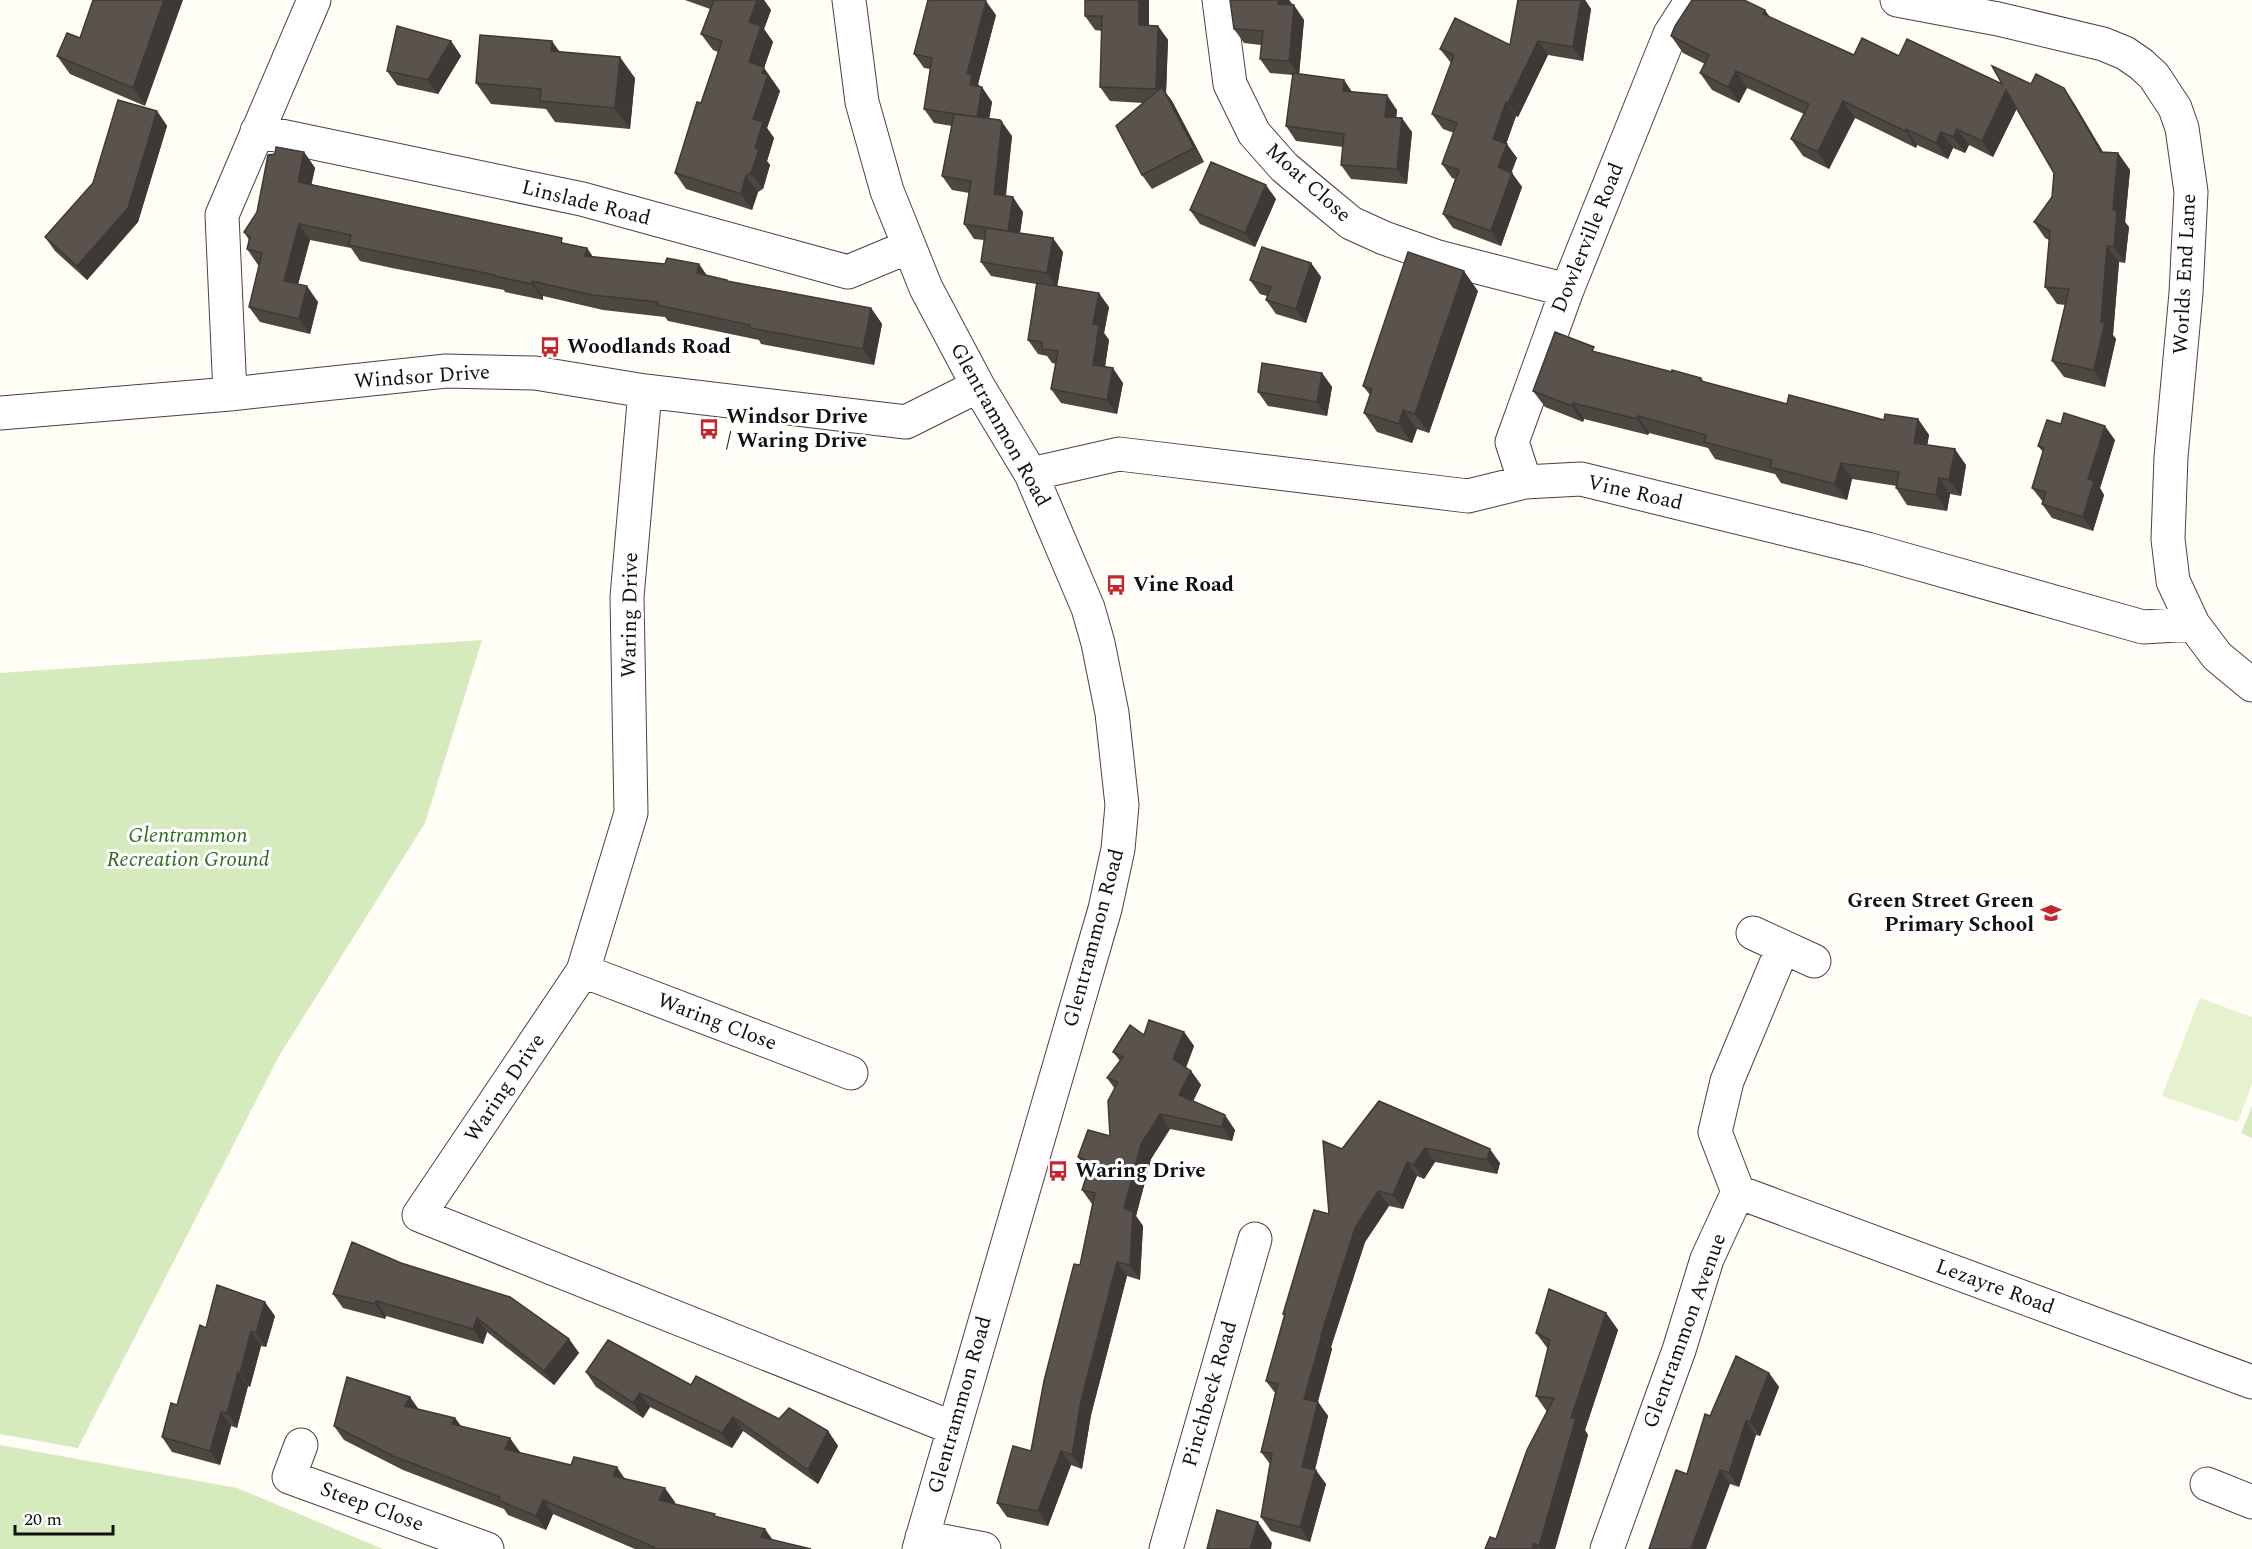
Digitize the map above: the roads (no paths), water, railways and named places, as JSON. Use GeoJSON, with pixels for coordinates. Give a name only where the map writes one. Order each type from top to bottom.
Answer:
{"type":"FeatureCollection","features":[{"type":"Feature","properties":{"kind":"street"},"geometry":{"type":"LineString","coordinates":[[230,394],[222,215],[314,0]]}},
{"type":"Feature","properties":{"kind":"street","name":"Glentrammon Road"},"geometry":{"type":"LineString","coordinates":[[849,0],[862,102],[887,191],[908,247],[926,288],[978,386],[1031,474],[1088,608],[1098,643],[1112,712],[1122,805],[1113,875],[1105,909],[921,1543]]}},
{"type":"Feature","properties":{"kind":"street","name":"Moat Close"},"geometry":{"type":"LineString","coordinates":[[1219,0],[1230,84],[1254,133],[1284,167],[1316,194],[1351,223],[1384,238],[1438,257],[1567,290]]}},
{"type":"Feature","properties":{"kind":"street","name":"Dowlerville Road"},"geometry":{"type":"LineString","coordinates":[[1526,482],[1512,442],[1567,290],[1670,34],[1692,0]]}},
{"type":"Feature","properties":{"kind":"street","name":"Worlds End Lane"},"geometry":{"type":"LineString","coordinates":[[1897,0],[1998,19],[2103,44],[2125,53],[2141,64],[2154,76],[2175,108],[2182,128],[2191,192],[2186,293],[2171,457],[2168,538],[2174,580],[2193,624],[2217,656],[2252,685]]}},
{"type":"Feature","properties":{"kind":"street","name":"Linslade Road"},"geometry":{"type":"LineString","coordinates":[[257,131],[582,199],[848,272],[908,247]]}},
{"type":"Feature","properties":{"kind":"street","name":"Windsor Drive"},"geometry":{"type":"LineString","coordinates":[[0,413],[230,394],[446,371],[536,373],[645,391],[906,422],[978,386]]}},
{"type":"Feature","properties":{"kind":"street","name":"Waring Drive"},"geometry":{"type":"LineString","coordinates":[[645,391],[627,597],[631,813],[583,971],[419,1215],[953,1428]]}},
{"type":"Feature","properties":{"kind":"street","name":"Vine Road"},"geometry":{"type":"LineString","coordinates":[[1031,474],[1119,454],[1468,496],[1526,482],[1581,479],[1867,549],[2143,627],[2193,624]]}},
{"type":"Feature","properties":{"kind":"street"},"geometry":{"type":"LineString","coordinates":[[1753,933],[1814,960]]}},
{"type":"Feature","properties":{"kind":"street"},"geometry":{"type":"LineString","coordinates":[[1738,1192],[1715,1132],[1726,1082],[1783,947]]}},
{"type":"Feature","properties":{"kind":"street","name":"Waring Close"},"geometry":{"type":"LineString","coordinates":[[583,971],[851,1073]]}},
{"type":"Feature","properties":{"kind":"street","name":"Lezayre Road"},"geometry":{"type":"LineString","coordinates":[[1738,1192],[2252,1382]]}},
{"type":"Feature","properties":{"kind":"street","name":"Glentrammon Avenue"},"geometry":{"type":"LineString","coordinates":[[1607,1549],[1679,1350],[1707,1259],[1738,1192]]}},
{"type":"Feature","properties":{"kind":"street","name":"Pinchbeck Road"},"geometry":{"type":"LineString","coordinates":[[1166,1549],[1255,1239]]}},
{"type":"Feature","properties":{"kind":"street","name":"Steep Close"},"geometry":{"type":"LineString","coordinates":[[302,1445],[289,1477],[487,1549]]}},
{"type":"Feature","properties":{"kind":"street"},"geometry":{"type":"LineString","coordinates":[[2207,1484],[2252,1502]]}},
{"type":"Feature","properties":{"kind":"street"},"geometry":{"type":"LineString","coordinates":[[921,1543],[984,1549]]}},
{"type":"Feature","properties":{"kind":"place","name":"Woodlands Road"},"geometry":{"type":"Point","coordinates":[550,347]}},
{"type":"Feature","properties":{"kind":"place","name":"Windsor Drive / Waring Drive"},"geometry":{"type":"Point","coordinates":[709,429]}},
{"type":"Feature","properties":{"kind":"place","name":"Vine Road"},"geometry":{"type":"Point","coordinates":[1116,585]}},
{"type":"Feature","properties":{"kind":"place","name":"Green Street Green Primary School"},"geometry":{"type":"Point","coordinates":[2051,913]}},
{"type":"Feature","properties":{"kind":"place","name":"Waring Drive"},"geometry":{"type":"Point","coordinates":[1058,1171]}},
{"type":"Feature","properties":{"kind":"park label","name":"Glentrammon Recreation Ground"},"geometry":{"type":"Point","coordinates":[188,848]}}]}
